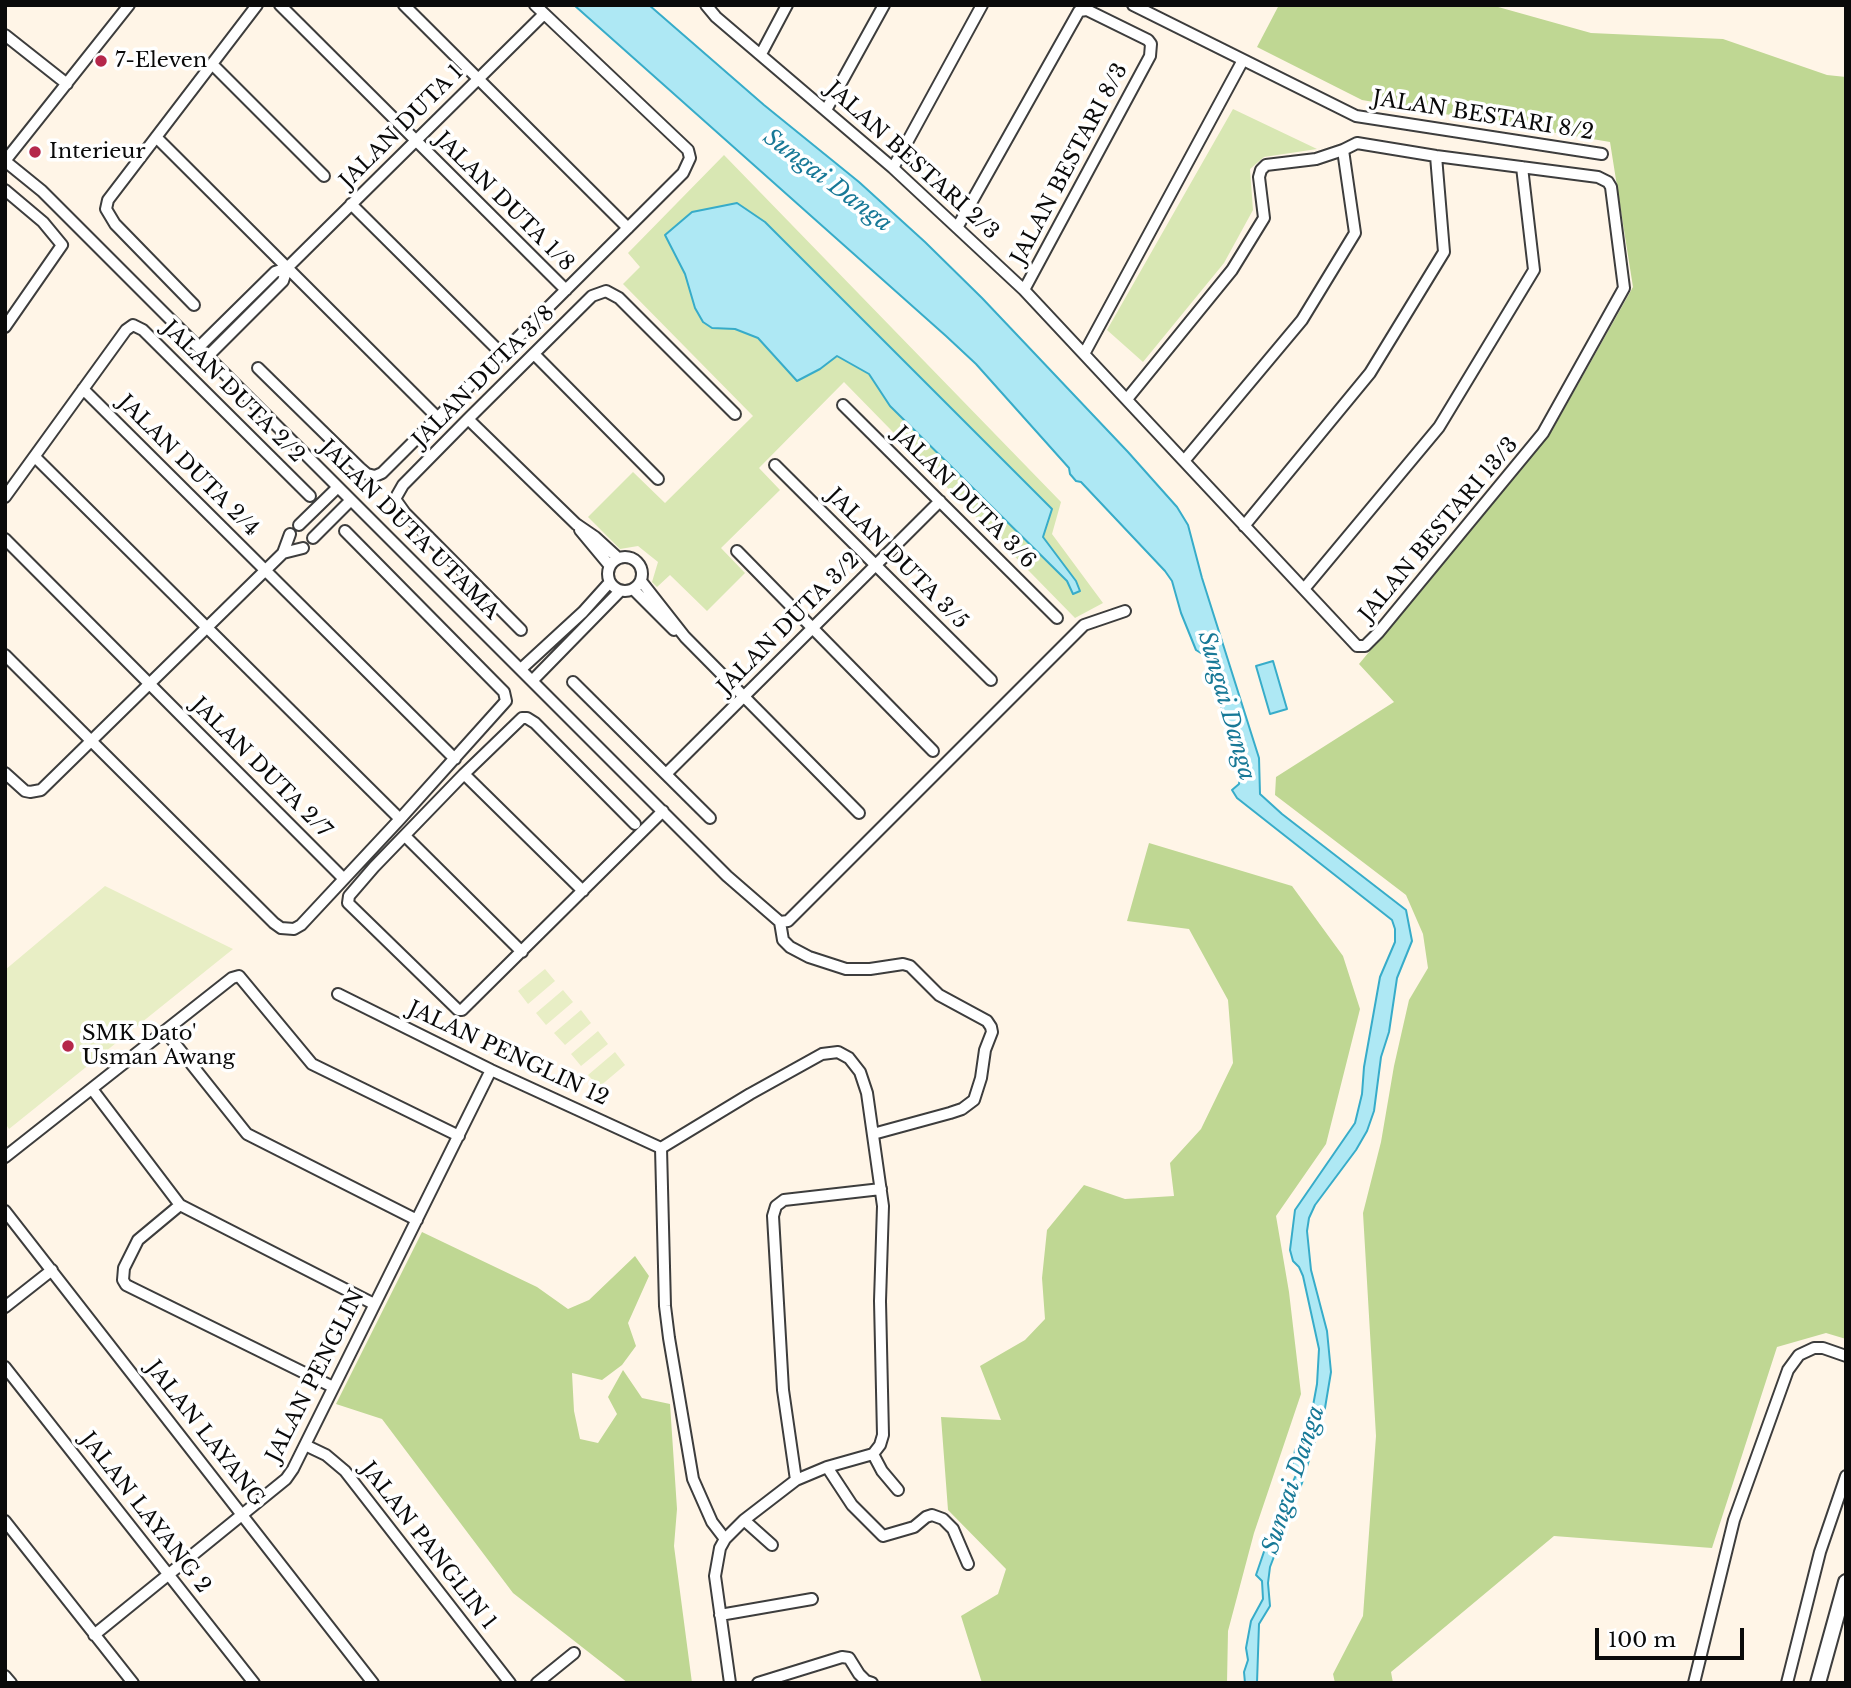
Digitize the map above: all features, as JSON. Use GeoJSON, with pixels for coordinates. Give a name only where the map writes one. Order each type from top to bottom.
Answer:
{"type":"FeatureCollection","features":[{"type":"Feature","properties":{"kind":"street"},"geometry":{"type":"LineString","coordinates":[[194,305],[115,224],[106,209],[113,192],[257,5]]}},
{"type":"Feature","properties":{"kind":"street","name":"JALAN DUTA 1/8"},"geometry":{"type":"LineString","coordinates":[[280,5],[566,290]]}},
{"type":"Feature","properties":{"kind":"street"},"geometry":{"type":"LineString","coordinates":[[404,5],[628,228]]}},
{"type":"Feature","properties":{"kind":"street"},"geometry":{"type":"LineString","coordinates":[[258,368],[360,468],[375,476],[390,466],[683,173],[690,158],[688,150],[535,5]]}},
{"type":"Feature","properties":{"kind":"street","name":"JALAN BESTARI 2/3"},"geometry":{"type":"LineString","coordinates":[[706,5],[716,17],[958,226],[1024,290],[1084,354]]}},
{"type":"Feature","properties":{"kind":"street"},"geometry":{"type":"LineString","coordinates":[[761,54],[787,5]]}},
{"type":"Feature","properties":{"kind":"street"},"geometry":{"type":"LineString","coordinates":[[826,110],[884,5]]}},
{"type":"Feature","properties":{"kind":"street"},"geometry":{"type":"LineString","coordinates":[[893,168],[982,5]]}},
{"type":"Feature","properties":{"kind":"street","name":"JALAN BESTARI 8/2"},"geometry":{"type":"LineString","coordinates":[[1133,5],[1356,116],[1602,154]]}},
{"type":"Feature","properties":{"kind":"street"},"geometry":{"type":"LineString","coordinates":[[5,161],[125,7]]}},
{"type":"Feature","properties":{"kind":"street","name":"JALAN BESTARI 8/3"},"geometry":{"type":"LineString","coordinates":[[958,226],[1079,12],[1087,10],[1143,37],[1151,44],[1150,57],[1024,290]]}},
{"type":"Feature","properties":{"kind":"street","name":"JALAN DUTA 1"},"geometry":{"type":"LineString","coordinates":[[199,346],[275,272],[287,268],[544,14]]}},
{"type":"Feature","properties":{"kind":"street"},"geometry":{"type":"LineString","coordinates":[[5,35],[67,84]]}},
{"type":"Feature","properties":{"kind":"street"},"geometry":{"type":"LineString","coordinates":[[1084,354],[1243,60]]}},
{"type":"Feature","properties":{"kind":"street"},"geometry":{"type":"LineString","coordinates":[[212,64],[324,176]]}},
{"type":"Feature","properties":{"kind":"street"},"geometry":{"type":"LineString","coordinates":[[156,137],[438,418]]}},
{"type":"Feature","properties":{"kind":"street"},"geometry":{"type":"LineString","coordinates":[[1127,399],[1232,270],[1264,218],[1259,177],[1261,170],[1272,163],[1316,159],[1357,143],[1522,167],[1534,270],[1439,428],[1304,589]]}},
{"type":"Feature","properties":{"kind":"street"},"geometry":{"type":"LineString","coordinates":[[1184,461],[1302,320],[1355,233],[1343,150]]}},
{"type":"Feature","properties":{"kind":"street"},"geometry":{"type":"LineString","coordinates":[[1244,526],[1370,373],[1444,252],[1436,156]]}},
{"type":"Feature","properties":{"kind":"street","name":"JALAN DUTA UTAMA"},"geometry":{"type":"LineString","coordinates":[[5,161],[43,191],[727,876],[784,921],[783,940],[790,947],[809,957],[846,969],[870,970],[903,964],[910,966],[939,995],[987,1021],[992,1032],[974,1100],[962,1109],[873,1134]]}},
{"type":"Feature","properties":{"kind":"street","name":"JALAN BESTARI 13/3"},"geometry":{"type":"LineString","coordinates":[[1084,354],[1357,646],[1365,646],[1372,641],[1543,433],[1624,288],[1612,193],[1608,182],[1598,177],[1522,167]]}},
{"type":"Feature","properties":{"kind":"street"},"geometry":{"type":"LineString","coordinates":[[5,190],[58,237],[62,245],[10,310],[5,327]]}},
{"type":"Feature","properties":{"kind":"street"},"geometry":{"type":"LineString","coordinates":[[351,204],[501,354]]}},
{"type":"Feature","properties":{"kind":"street","name":"JALAN DUTA 1"},"geometry":{"type":"LineString","coordinates":[[208,356],[284,281],[287,268]]}},
{"type":"Feature","properties":{"kind":"street","name":"JALAN DUTA 3/8"},"geometry":{"type":"LineString","coordinates":[[522,630],[405,513],[395,499],[403,485],[468,419],[592,296],[607,290],[619,298],[736,414]]}},
{"type":"Feature","properties":{"kind":"street","name":"JALAN DUTA 2/2"},"geometry":{"type":"LineString","coordinates":[[83,389],[126,330],[134,325],[143,330],[310,496]]}},
{"type":"Feature","properties":{"kind":"street"},"geometry":{"type":"LineString","coordinates":[[534,354],[658,479]]}},
{"type":"Feature","properties":{"kind":"street"},"geometry":{"type":"LineString","coordinates":[[5,497],[83,389]]}},
{"type":"Feature","properties":{"kind":"street","name":"JALAN DUTA 2/4"},"geometry":{"type":"LineString","coordinates":[[83,389],[455,759]]}},
{"type":"Feature","properties":{"kind":"street","name":"JALAN DUTA 3/6"},"geometry":{"type":"LineString","coordinates":[[843,405],[1057,618]]}},
{"type":"Feature","properties":{"kind":"street"},"geometry":{"type":"LineString","coordinates":[[468,419],[576,524],[595,537],[614,562]]}},
{"type":"Feature","properties":{"kind":"street"},"geometry":{"type":"LineString","coordinates":[[35,457],[400,819]]}},
{"type":"Feature","properties":{"kind":"street","name":"JALAN DUTA 3/5"},"geometry":{"type":"LineString","coordinates":[[775,465],[991,680]]}},
{"type":"Feature","properties":{"kind":"street"},"geometry":{"type":"LineString","coordinates":[[299,525],[338,486]]}},
{"type":"Feature","properties":{"kind":"street"},"geometry":{"type":"LineString","coordinates":[[313,538],[351,500]]}},
{"type":"Feature","properties":{"kind":"street","name":"JALAN DUTA 3/2"},"geometry":{"type":"LineString","coordinates":[[666,774],[940,501]]}},
{"type":"Feature","properties":{"kind":"street"},"geometry":{"type":"LineString","coordinates":[[5,654],[281,928],[287,930],[301,925],[506,701],[504,692],[345,531]]}},
{"type":"Feature","properties":{"kind":"street"},"geometry":{"type":"LineString","coordinates":[[5,773],[25,791],[41,790],[283,553],[290,534]]}},
{"type":"Feature","properties":{"kind":"street","name":"JALAN DUTA 2/7"},"geometry":{"type":"LineString","coordinates":[[5,540],[344,879]]}},
{"type":"Feature","properties":{"kind":"street"},"geometry":{"type":"LineString","coordinates":[[283,553],[303,548]]}},
{"type":"Feature","properties":{"kind":"street"},"geometry":{"type":"LineString","coordinates":[[737,551],[933,751]]}},
{"type":"Feature","properties":{"kind":"street"},"geometry":{"type":"LineString","coordinates":[[533,681],[620,591],[637,585],[642,576],[639,564],[630,558],[614,562],[608,574],[610,582],[620,591]]}},
{"type":"Feature","properties":{"kind":"street"},"geometry":{"type":"LineString","coordinates":[[522,669],[610,582]]}},
{"type":"Feature","properties":{"kind":"street"},"geometry":{"type":"LineString","coordinates":[[637,585],[859,813]]}},
{"type":"Feature","properties":{"kind":"street"},"geometry":{"type":"LineString","coordinates":[[784,921],[1084,625],[1125,611]]}},
{"type":"Feature","properties":{"kind":"street"},"geometry":{"type":"LineString","coordinates":[[573,682],[710,818]]}},
{"type":"Feature","properties":{"kind":"street"},"geometry":{"type":"LineString","coordinates":[[635,824],[535,723],[527,718],[518,720],[349,896],[348,903],[458,1010],[466,1008],[663,811]]}},
{"type":"Feature","properties":{"kind":"street"},"geometry":{"type":"LineString","coordinates":[[464,774],[583,891]]}},
{"type":"Feature","properties":{"kind":"street"},"geometry":{"type":"LineString","coordinates":[[405,836],[522,952]]}},
{"type":"Feature","properties":{"kind":"street"},"geometry":{"type":"LineString","coordinates":[[5,1157],[232,978],[239,976],[312,1064],[459,1136]]}},
{"type":"Feature","properties":{"kind":"street","name":"JALAN PENGLIN 12"},"geometry":{"type":"LineString","coordinates":[[338,994],[491,1070],[661,1148]]}},
{"type":"Feature","properties":{"kind":"street"},"geometry":{"type":"LineString","coordinates":[[165,1031],[247,1134],[417,1220]]}},
{"type":"Feature","properties":{"kind":"street"},"geometry":{"type":"LineString","coordinates":[[725,1539],[712,1522],[693,1479],[673,1363],[665,1306],[661,1148],[822,1054],[838,1052],[849,1058],[860,1072],[867,1093],[881,1189],[884,1218],[880,1301],[883,1435],[873,1454],[827,1467],[796,1480],[744,1520],[725,1539],[720,1548],[715,1576],[730,1683]]}},
{"type":"Feature","properties":{"kind":"street","name":"JALAN PENGLIN"},"geometry":{"type":"LineString","coordinates":[[94,1634],[286,1479],[491,1070]]}},
{"type":"Feature","properties":{"kind":"street"},"geometry":{"type":"LineString","coordinates":[[92,1089],[180,1205],[374,1304]]}},
{"type":"Feature","properties":{"kind":"street"},"geometry":{"type":"LineString","coordinates":[[796,1480],[782,1390],[773,1216],[776,1206],[783,1200],[881,1189]]}},
{"type":"Feature","properties":{"kind":"street"},"geometry":{"type":"LineString","coordinates":[[180,1205],[138,1240],[124,1268],[123,1280],[126,1285],[332,1387]]}},
{"type":"Feature","properties":{"kind":"street","name":"JALAN LAYANG"},"geometry":{"type":"LineString","coordinates":[[5,1211],[373,1683]]}},
{"type":"Feature","properties":{"kind":"street"},"geometry":{"type":"LineString","coordinates":[[5,1307],[52,1270]]}},
{"type":"Feature","properties":{"kind":"street"},"geometry":{"type":"LineString","coordinates":[[1694,1683],[1734,1520],[1788,1370],[1799,1355],[1814,1348],[1842,1355]]}},
{"type":"Feature","properties":{"kind":"street","name":"JALAN LAYANG 2"},"geometry":{"type":"LineString","coordinates":[[5,1367],[254,1683]]}},
{"type":"Feature","properties":{"kind":"street","name":"JALAN PANGLIN 1"},"geometry":{"type":"LineString","coordinates":[[305,1445],[326,1455],[345,1471],[510,1683]]}},
{"type":"Feature","properties":{"kind":"street"},"geometry":{"type":"LineString","coordinates":[[873,1454],[882,1471],[898,1490]]}},
{"type":"Feature","properties":{"kind":"street"},"geometry":{"type":"LineString","coordinates":[[827,1467],[852,1505],[883,1536],[914,1527],[926,1517],[943,1519],[953,1530],[968,1564]]}},
{"type":"Feature","properties":{"kind":"street"},"geometry":{"type":"LineString","coordinates":[[1787,1683],[1819,1552],[1846,1476]]}},
{"type":"Feature","properties":{"kind":"street"},"geometry":{"type":"LineString","coordinates":[[744,1520],[772,1545]]}},
{"type":"Feature","properties":{"kind":"street"},"geometry":{"type":"LineString","coordinates":[[5,1521],[132,1683]]}},
{"type":"Feature","properties":{"kind":"street"},"geometry":{"type":"LineString","coordinates":[[1818,1683],[1846,1582]]}},
{"type":"Feature","properties":{"kind":"street"},"geometry":{"type":"LineString","coordinates":[[720,1615],[812,1599]]}},
{"type":"Feature","properties":{"kind":"street"},"geometry":{"type":"LineString","coordinates":[[537,1683],[574,1653]]}},
{"type":"Feature","properties":{"kind":"street"},"geometry":{"type":"LineString","coordinates":[[758,1683],[842,1657],[849,1658],[859,1674],[872,1683]]}},
{"type":"Feature","properties":{"kind":"street"},"geometry":{"type":"LineString","coordinates":[[5,1676],[11,1683]]}},
{"type":"Feature","properties":{"kind":"green space"},"geometry":{"type":"Polygon","coordinates":[[[1279,5],[1491,5],[1591,33],[1723,39],[1827,75],[1846,77],[1846,1339],[1826,1333],[1777,1347],[1712,1548],[1554,1536],[1391,1672],[1393,1683],[1335,1683],[1333,1674],[1363,1616],[1376,1436],[1363,1213],[1381,1142],[1409,1000],[1428,968],[1423,934],[1406,895],[1275,795],[1276,777],[1394,702],[1359,664],[1550,434],[1633,287],[1610,142],[1362,100],[1257,47],[1279,5]]]}},
{"type":"Feature","properties":{"kind":"green space"},"geometry":{"type":"Polygon","coordinates":[[[1233,109],[1317,149],[1264,157],[1250,169],[1253,210],[1224,263],[1143,362],[1107,330],[1233,109]]]}},
{"type":"Feature","properties":{"kind":"green space"},"geometry":{"type":"Polygon","coordinates":[[[724,155],[1061,502],[1052,534],[1103,603],[1075,618],[844,382],[759,468],[780,490],[721,548],[745,573],[707,611],[670,575],[657,587],[652,582],[658,562],[638,546],[620,549],[588,517],[633,472],[665,503],[753,416],[623,284],[640,267],[628,253],[724,155]]]}},
{"type":"Feature","properties":{"kind":"green space"},"geometry":{"type":"Polygon","coordinates":[[[1149,843],[1292,886],[1343,956],[1360,1009],[1326,1144],[1276,1216],[1289,1292],[1301,1394],[1254,1533],[1228,1631],[1227,1683],[982,1683],[961,1616],[998,1594],[1006,1569],[948,1510],[941,1417],[1001,1420],[980,1366],[1025,1340],[1045,1319],[1042,1278],[1047,1230],[1084,1185],[1125,1199],[1174,1196],[1170,1163],[1201,1129],[1233,1063],[1228,1000],[1189,929],[1127,921],[1149,843]]]}},
{"type":"Feature","properties":{"kind":"green space","name":"SMK Dato' Usman Awang"},"geometry":{"type":"Polygon","coordinates":[[[105,886],[233,949],[9,1129],[5,1123],[5,970],[105,886]]]}},
{"type":"Feature","properties":{"kind":"green space"},"geometry":{"type":"Polygon","coordinates":[[[545,969],[555,981],[528,1004],[518,991],[545,969]]]}},
{"type":"Feature","properties":{"kind":"green space"},"geometry":{"type":"Polygon","coordinates":[[[563,990],[573,1002],[546,1025],[536,1013],[563,990]]]}},
{"type":"Feature","properties":{"kind":"green space"},"geometry":{"type":"Polygon","coordinates":[[[581,1010],[591,1023],[565,1045],[554,1033],[581,1010]]]}},
{"type":"Feature","properties":{"kind":"green space"},"geometry":{"type":"Polygon","coordinates":[[[598,1031],[608,1044],[581,1066],[571,1054],[598,1031]]]}},
{"type":"Feature","properties":{"kind":"green space"},"geometry":{"type":"Polygon","coordinates":[[[615,1052],[625,1065],[599,1087],[588,1075],[615,1052]]]}},
{"type":"Feature","properties":{"kind":"green space"},"geometry":{"type":"Polygon","coordinates":[[[422,1232],[537,1287],[568,1309],[589,1300],[635,1256],[649,1276],[628,1323],[636,1346],[622,1365],[602,1380],[572,1373],[574,1411],[580,1439],[598,1443],[617,1414],[608,1397],[623,1370],[642,1398],[670,1404],[677,1509],[674,1546],[692,1683],[628,1683],[513,1593],[382,1419],[336,1404],[422,1232]]]}},
{"type":"Feature","properties":{"kind":"water","name":"Sungai Danga"},"geometry":{"type":"Polygon","coordinates":[[[574,5],[649,5],[764,105],[859,182],[925,242],[1128,452],[1177,507],[1188,525],[1259,758],[1260,794],[1406,910],[1412,941],[1397,978],[1389,1032],[1381,1057],[1374,1111],[1356,1150],[1315,1205],[1309,1218],[1307,1231],[1311,1270],[1327,1331],[1331,1372],[1325,1408],[1302,1483],[1270,1567],[1270,1606],[1259,1624],[1257,1683],[1245,1683],[1244,1672],[1248,1660],[1246,1648],[1251,1621],[1263,1599],[1262,1581],[1256,1575],[1296,1475],[1292,1470],[1295,1450],[1310,1422],[1317,1384],[1319,1349],[1303,1276],[1293,1261],[1290,1250],[1295,1210],[1355,1123],[1380,977],[1395,942],[1392,920],[1237,798],[1232,790],[1239,784],[1240,776],[1214,680],[1204,655],[1196,650],[1172,581],[1165,571],[1081,482],[1076,481],[1069,468],[976,364],[574,5]]]}},
{"type":"Feature","properties":{"kind":"water"},"geometry":{"type":"Polygon","coordinates":[[[737,203],[765,222],[1052,509],[1043,537],[1076,581],[1080,591],[1073,594],[1067,581],[890,406],[869,374],[837,356],[797,381],[758,338],[735,329],[712,328],[703,322],[695,308],[685,274],[665,235],[692,212],[737,203]]]}},
{"type":"Feature","properties":{"kind":"water"},"geometry":{"type":"Polygon","coordinates":[[[1273,661],[1287,709],[1270,714],[1256,666],[1273,661]]]}},
{"type":"Feature","properties":{"kind":"place","name":"7-Eleven"},"geometry":{"type":"Point","coordinates":[101,61]}},
{"type":"Feature","properties":{"kind":"place","name":"Interieur"},"geometry":{"type":"Point","coordinates":[35,152]}},
{"type":"Feature","properties":{"kind":"place","name":"SMK Dato' Usman Awang"},"geometry":{"type":"Point","coordinates":[68,1046]}}]}
